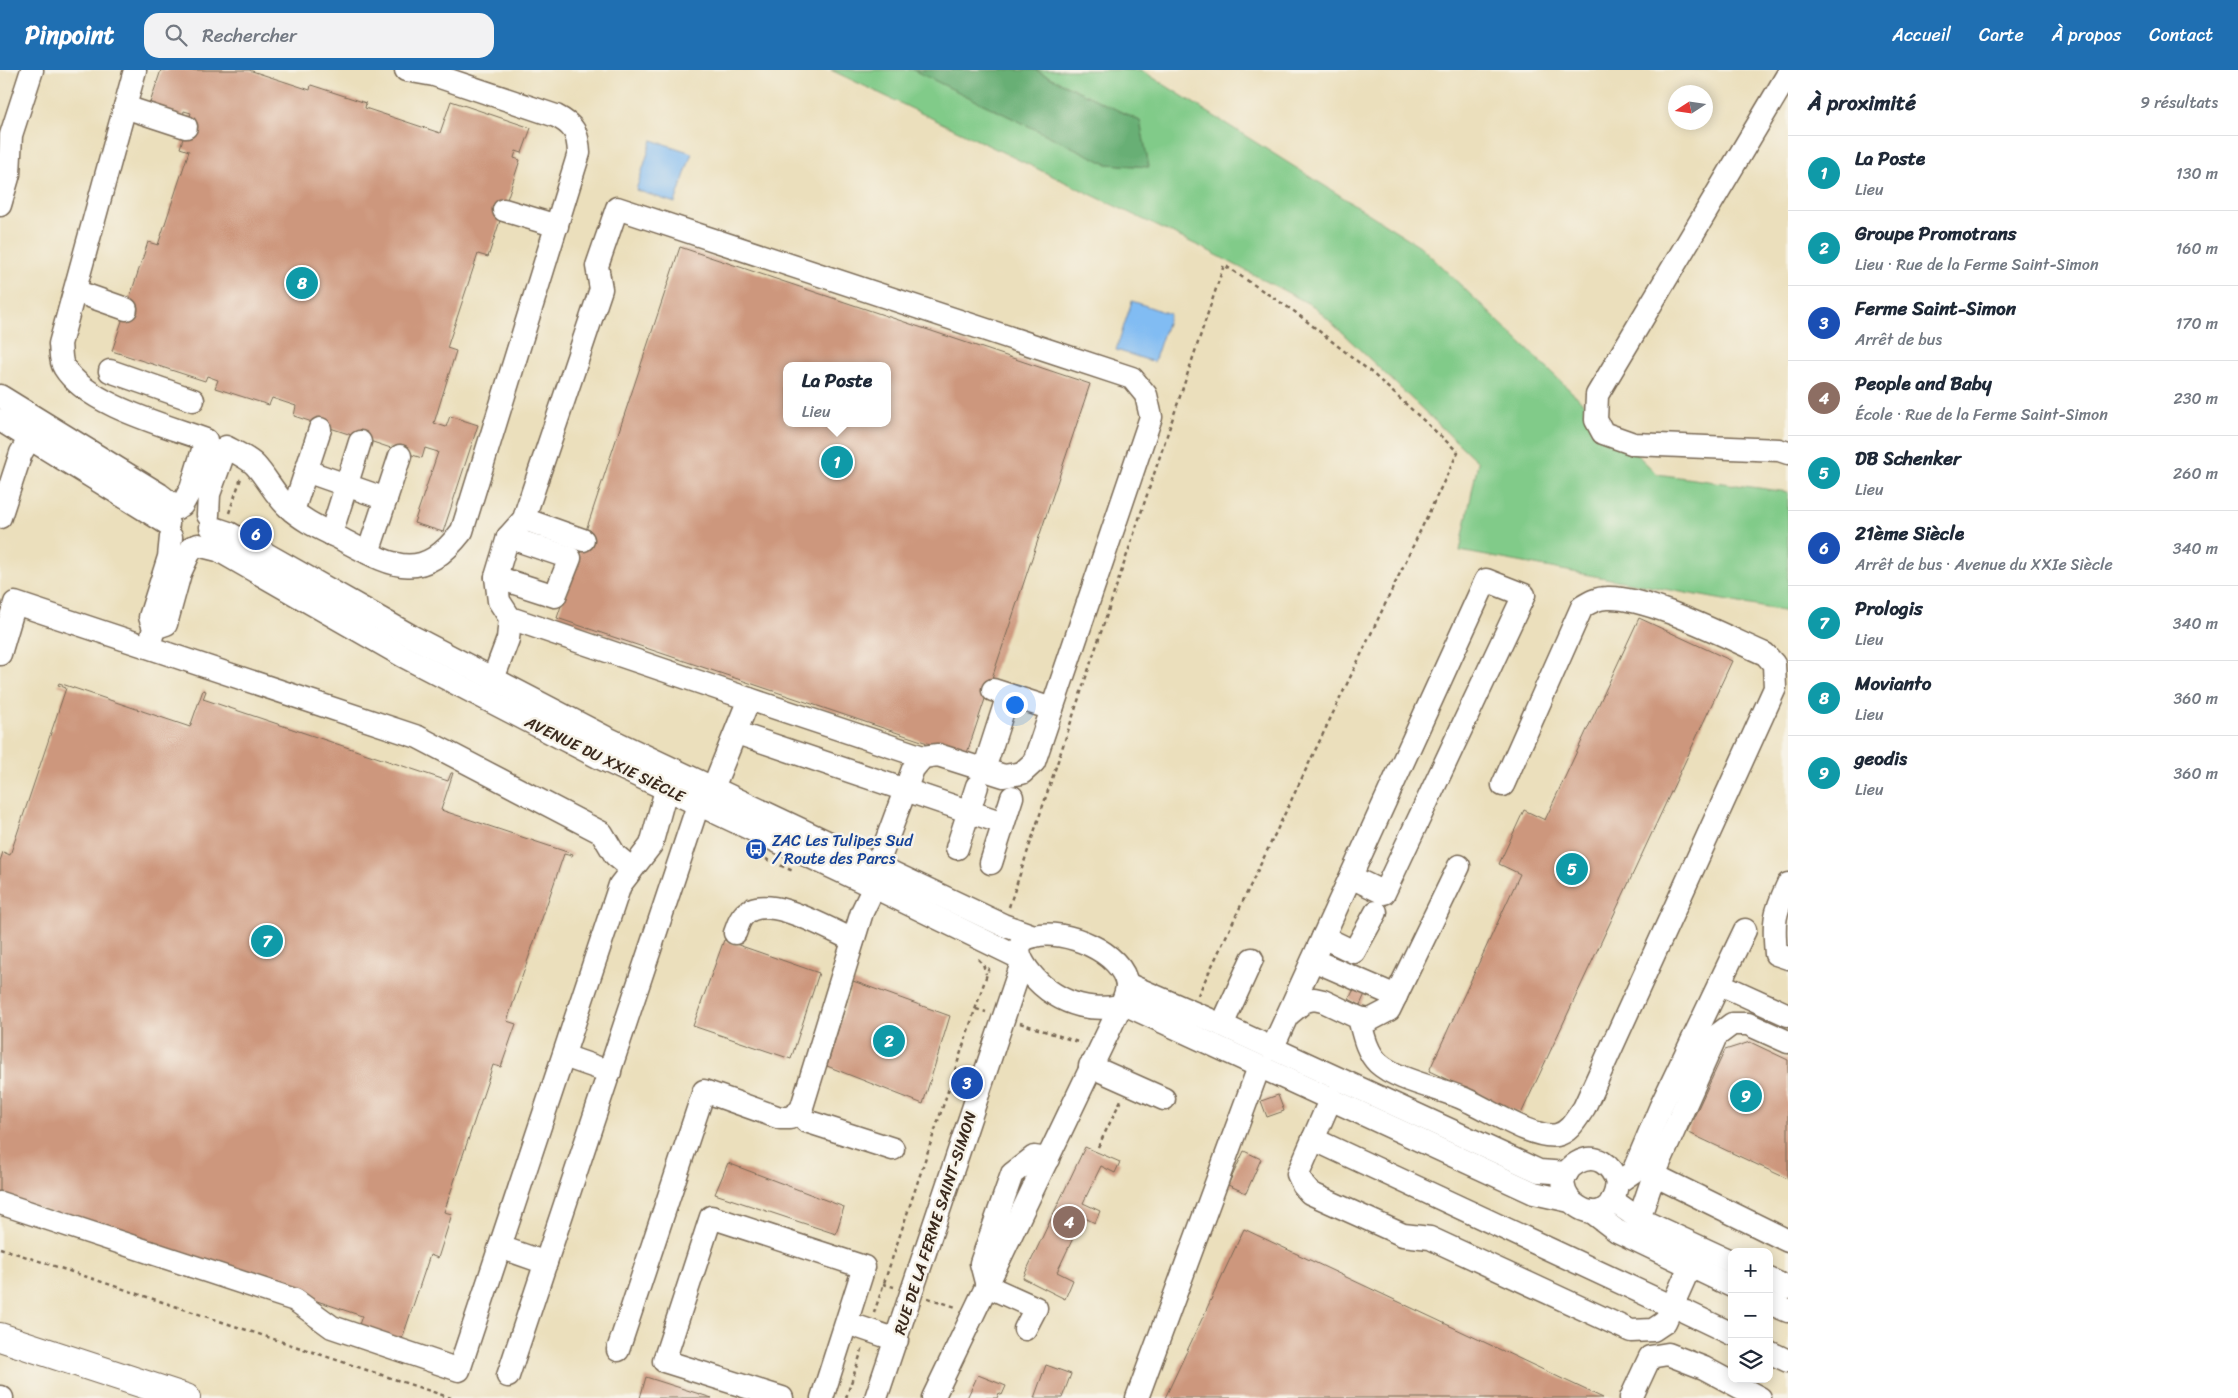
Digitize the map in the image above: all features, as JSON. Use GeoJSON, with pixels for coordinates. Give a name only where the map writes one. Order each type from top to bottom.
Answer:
{"type":"FeatureCollection","features":[{"type":"Feature","properties":{"kind":"main road"},"geometry":{"type":"LineString","coordinates":[[0,1337],[186,1398]]}},
{"type":"Feature","properties":{"kind":"main road"},"geometry":{"type":"LineString","coordinates":[[0,1355],[129,1398]]}},
{"type":"Feature","properties":{"kind":"street"},"geometry":{"type":"LineString","coordinates":[[0,205],[9,174],[5,142],[32,70]]}},
{"type":"Feature","properties":{"kind":"street"},"geometry":{"type":"LineString","coordinates":[[135,70],[60,344],[63,365],[75,381],[100,400],[216,443],[248,460],[254,464],[293,511],[305,521],[385,562],[407,566],[428,562],[448,549],[462,531],[579,153],[578,137],[570,124],[556,116],[434,75],[406,70]]}},
{"type":"Feature","properties":{"kind":"street"},"geometry":{"type":"LineString","coordinates":[[1788,74],[1597,395],[1596,420],[1603,433],[1634,444],[1778,450],[1788,453]]}},
{"type":"Feature","properties":{"kind":"street"},"geometry":{"type":"LineString","coordinates":[[126,107],[186,127]]}},
{"type":"Feature","properties":{"kind":"street"},"geometry":{"type":"LineString","coordinates":[[493,679],[508,639],[510,618],[499,601],[496,577],[508,537],[524,519],[601,289],[597,266],[617,208],[1132,378],[1146,395],[1150,417],[1034,762],[1022,773],[1004,776],[938,755],[923,757],[510,618]]}},
{"type":"Feature","properties":{"kind":"street"},"geometry":{"type":"LineString","coordinates":[[504,210],[557,226]]}},
{"type":"Feature","properties":{"kind":"street"},"geometry":{"type":"LineString","coordinates":[[75,291],[126,309]]}},
{"type":"Feature","properties":{"kind":"street"},"geometry":{"type":"LineString","coordinates":[[110,371],[184,398],[165,425]]}},
{"type":"Feature","properties":{"kind":"street"},"geometry":{"type":"LineString","coordinates":[[0,396],[159,494],[174,518],[180,545],[208,530]]}},
{"type":"Feature","properties":{"kind":"street"},"geometry":{"type":"LineString","coordinates":[[0,420],[174,518]]}},
{"type":"Feature","properties":{"kind":"street"},"geometry":{"type":"LineString","coordinates":[[293,511],[320,429]]}},
{"type":"Feature","properties":{"kind":"street"},"geometry":{"type":"LineString","coordinates":[[0,517],[21,453],[30,438]]}},
{"type":"Feature","properties":{"kind":"street"},"geometry":{"type":"LineString","coordinates":[[330,534],[360,442]]}},
{"type":"Feature","properties":{"kind":"street"},"geometry":{"type":"LineString","coordinates":[[152,638],[150,618],[169,557],[174,518],[192,489],[216,443]]}},
{"type":"Feature","properties":{"kind":"street"},"geometry":{"type":"LineString","coordinates":[[152,638],[166,624],[180,573],[208,530],[209,494],[216,443]]}},
{"type":"Feature","properties":{"kind":"street"},"geometry":{"type":"LineString","coordinates":[[368,553],[400,456]]}},
{"type":"Feature","properties":{"kind":"street"},"geometry":{"type":"LineString","coordinates":[[306,471],[386,499]]}},
{"type":"Feature","properties":{"kind":"street"},"geometry":{"type":"LineString","coordinates":[[174,518],[194,504],[208,530]]}},
{"type":"Feature","properties":{"kind":"street"},"geometry":{"type":"LineString","coordinates":[[524,519],[583,540]]}},
{"type":"Feature","properties":{"kind":"street","name":"AVENUE DU XXIE SIÈCLE"},"geometry":{"type":"LineString","coordinates":[[208,530],[229,533],[411,636],[649,758],[716,781],[1021,961]]}},
{"type":"Feature","properties":{"kind":"street","name":"AVENUE DU XXIE SIÈCLE"},"geometry":{"type":"LineString","coordinates":[[208,530],[218,550],[403,656],[666,790],[698,805],[876,877],[1003,925],[1034,936],[1053,935],[1073,938],[1096,948],[1114,960],[1124,974],[1122,998]]}},
{"type":"Feature","properties":{"kind":"street"},"geometry":{"type":"LineString","coordinates":[[496,577],[555,596],[570,558],[508,537]]}},
{"type":"Feature","properties":{"kind":"street"},"geometry":{"type":"LineString","coordinates":[[1272,1048],[1486,580],[1524,595],[1384,893],[1351,877]]}},
{"type":"Feature","properties":{"kind":"street"},"geometry":{"type":"LineString","coordinates":[[1359,1018],[1368,1048],[1378,1063],[1394,1073],[1462,1098],[1537,1133],[1557,1135],[1569,1129],[1584,1108],[1775,688],[1774,664],[1765,654],[1657,608],[1628,599],[1607,598],[1593,600],[1582,607],[1502,785]]}},
{"type":"Feature","properties":{"kind":"street"},"geometry":{"type":"LineString","coordinates":[[0,654],[15,603],[152,638],[418,736],[602,833],[615,855],[632,869]]}},
{"type":"Feature","properties":{"kind":"street"},"geometry":{"type":"LineString","coordinates":[[988,757],[1001,692],[1052,709]]}},
{"type":"Feature","properties":{"kind":"street"},"geometry":{"type":"LineString","coordinates":[[716,781],[737,733],[749,699]]}},
{"type":"Feature","properties":{"kind":"street"},"geometry":{"type":"LineString","coordinates":[[737,733],[1003,823]]}},
{"type":"Feature","properties":{"kind":"street"},"geometry":{"type":"LineString","coordinates":[[618,1350],[704,1091],[780,1118],[790,1118],[801,1110],[862,912],[913,769],[923,757]]}},
{"type":"Feature","properties":{"kind":"street"},"geometry":{"type":"LineString","coordinates":[[957,848],[976,786]]}},
{"type":"Feature","properties":{"kind":"street"},"geometry":{"type":"LineString","coordinates":[[0,1203],[295,1300],[332,1328],[460,1370],[620,885],[651,845],[666,790]]}},
{"type":"Feature","properties":{"kind":"street"},"geometry":{"type":"LineString","coordinates":[[991,863],[1012,797]]}},
{"type":"Feature","properties":{"kind":"street"},"geometry":{"type":"LineString","coordinates":[[508,1376],[698,805]]}},
{"type":"Feature","properties":{"kind":"street"},"geometry":{"type":"LineString","coordinates":[[1288,1016],[1305,1001],[1314,1000],[1322,1001],[1359,1018],[1370,1020],[1383,1015],[1389,1010],[1460,866]]}},
{"type":"Feature","properties":{"kind":"street"},"geometry":{"type":"LineString","coordinates":[[1788,884],[1776,910],[1774,927],[1776,954],[1788,958]]}},
{"type":"Feature","properties":{"kind":"street"},"geometry":{"type":"LineString","coordinates":[[735,933],[743,915],[762,906],[778,907],[853,940]]}},
{"type":"Feature","properties":{"kind":"street"},"geometry":{"type":"LineString","coordinates":[[1323,937],[1354,952],[1376,912]]}},
{"type":"Feature","properties":{"kind":"street"},"geometry":{"type":"LineString","coordinates":[[1728,1260],[1638,1219],[1613,1183],[1597,1159],[1586,1159],[1576,1163],[1567,1173],[1564,1188],[1570,1201],[1581,1210],[1592,1212],[1602,1210],[1613,1183],[1633,1172],[1660,1108],[1745,930]]}},
{"type":"Feature","properties":{"kind":"street","name":"RUE DE LA FERME SAINT-SIMON"},"geometry":{"type":"LineString","coordinates":[[876,1398],[897,1340],[1021,961],[1020,950],[1024,941],[1034,936]]}},
{"type":"Feature","properties":{"kind":"street"},"geometry":{"type":"LineString","coordinates":[[1222,1025],[1252,959]]}},
{"type":"Feature","properties":{"kind":"street"},"geometry":{"type":"LineString","coordinates":[[1313,960],[1396,996]]}},
{"type":"Feature","properties":{"kind":"street"},"geometry":{"type":"LineString","coordinates":[[1021,961],[1039,983],[1061,999],[1079,1006],[1101,1009],[1122,998],[1190,1011],[1539,1172],[1567,1173]]}},
{"type":"Feature","properties":{"kind":"street"},"geometry":{"type":"LineString","coordinates":[[1720,984],[1788,1015]]}},
{"type":"Feature","properties":{"kind":"street"},"geometry":{"type":"LineString","coordinates":[[933,1398],[1048,1159],[1122,998]]}},
{"type":"Feature","properties":{"kind":"street"},"geometry":{"type":"LineString","coordinates":[[1122,998],[1259,1067],[1331,1098],[1534,1193],[1570,1201]]}},
{"type":"Feature","properties":{"kind":"street"},"geometry":{"type":"LineString","coordinates":[[1638,1219],[1654,1175],[1716,1036],[1732,1024],[1748,1024],[1788,1042]]}},
{"type":"Feature","properties":{"kind":"street"},"geometry":{"type":"LineString","coordinates":[[564,1056],[610,1072]]}},
{"type":"Feature","properties":{"kind":"street"},"geometry":{"type":"LineString","coordinates":[[1094,1057],[1129,1083],[1164,1099]]}},
{"type":"Feature","properties":{"kind":"street"},"geometry":{"type":"LineString","coordinates":[[1138,1398],[1259,1067]]}},
{"type":"Feature","properties":{"kind":"street"},"geometry":{"type":"LineString","coordinates":[[1331,1098],[1298,1174],[1303,1185],[1310,1193],[1403,1235],[1430,1238],[1631,1331],[1653,1330],[1666,1322],[1679,1309],[1690,1266]]}},
{"type":"Feature","properties":{"kind":"street"},"geometry":{"type":"LineString","coordinates":[[801,1110],[806,1121],[893,1149]]}},
{"type":"Feature","properties":{"kind":"street"},"geometry":{"type":"LineString","coordinates":[[1313,1140],[1728,1332]]}},
{"type":"Feature","properties":{"kind":"street"},"geometry":{"type":"LineString","coordinates":[[1654,1175],[1788,1241]]}},
{"type":"Feature","properties":{"kind":"street"},"geometry":{"type":"LineString","coordinates":[[1592,1212],[1617,1231],[1728,1284]]}},
{"type":"Feature","properties":{"kind":"street"},"geometry":{"type":"LineString","coordinates":[[782,1398],[664,1361],[711,1217],[864,1267],[822,1398]]}},
{"type":"Feature","properties":{"kind":"street"},"geometry":{"type":"LineString","coordinates":[[500,1247],[546,1263]]}},
{"type":"Feature","properties":{"kind":"street"},"geometry":{"type":"LineString","coordinates":[[1773,1281],[1788,1288]]}},
{"type":"Feature","properties":{"kind":"street"},"geometry":{"type":"LineString","coordinates":[[987,1286],[1036,1308],[1025,1329]]}},
{"type":"Feature","properties":{"kind":"street"},"geometry":{"type":"LineString","coordinates":[[1773,1305],[1788,1311]]}},
{"type":"Feature","properties":{"kind":"street"},"geometry":{"type":"LineString","coordinates":[[847,1323],[897,1340]]}},
{"type":"Feature","properties":{"kind":"street"},"geometry":{"type":"LineString","coordinates":[[1631,1398],[1650,1357],[1668,1354],[1704,1368],[1760,1398]]}},
{"type":"Feature","properties":{"kind":"street"},"geometry":{"type":"LineString","coordinates":[[1773,1354],[1788,1361]]}},
{"type":"Feature","properties":{"kind":"path"},"geometry":{"type":"LineString","coordinates":[[1003,925],[1224,265],[1295,312],[1372,373],[1458,452],[1190,1011]]}},
{"type":"Feature","properties":{"kind":"path"},"geometry":{"type":"LineString","coordinates":[[208,530],[248,460]]}},
{"type":"Feature","properties":{"kind":"path"},"geometry":{"type":"LineString","coordinates":[[846,1398],[995,947]]}},
{"type":"Feature","properties":{"kind":"path"},"geometry":{"type":"LineString","coordinates":[[976,1009],[1094,1057]]}},
{"type":"Feature","properties":{"kind":"path"},"geometry":{"type":"LineString","coordinates":[[1098,1147],[1129,1083]]}},
{"type":"Feature","properties":{"kind":"path"},"geometry":{"type":"LineString","coordinates":[[0,1248],[451,1398]]}},
{"type":"Feature","properties":{"kind":"green space"},"geometry":{"type":"Polygon","coordinates":[[[831,70],[913,70],[1107,164],[1149,167],[1140,121],[1035,70],[1141,70],[1420,246],[1657,474],[1788,492],[1788,612],[1460,551],[1478,462],[1315,307],[1207,250],[831,70]]]}},
{"type":"Feature","properties":{"kind":"green space"},"geometry":{"type":"Polygon","coordinates":[[[913,70],[1035,70],[1140,121],[1149,167],[1107,164],[913,70]]]}},
{"type":"Feature","properties":{"kind":"water"},"geometry":{"type":"Polygon","coordinates":[[[652,140],[692,153],[675,203],[636,190],[652,140]]]}},
{"type":"Feature","properties":{"kind":"water"},"geometry":{"type":"Polygon","coordinates":[[[1132,301],[1170,314],[1154,362],[1116,350],[1132,301]]]}},
{"type":"Feature","properties":{"kind":"building"},"geometry":{"type":"Polygon","coordinates":[[[161,70],[249,70],[310,90],[311,85],[366,103],[365,108],[440,133],[451,101],[531,128],[522,153],[516,151],[514,158],[520,160],[488,257],[478,254],[447,348],[456,351],[434,423],[446,427],[450,416],[478,425],[443,532],[414,523],[438,452],[425,448],[422,458],[294,416],[296,406],[272,398],[269,405],[215,388],[218,380],[207,376],[205,381],[112,351],[148,242],[158,245],[189,151],[180,148],[191,113],[184,111],[183,117],[149,106],[161,70]]]}},
{"type":"Feature","properties":{"kind":"building"},"geometry":{"type":"Polygon","coordinates":[[[680,247],[1090,384],[966,756],[557,618],[680,247]]]}},
{"type":"Feature","properties":{"kind":"building"},"geometry":{"type":"Polygon","coordinates":[[[1639,618],[1732,661],[1521,1114],[1429,1071],[1520,874],[1499,864],[1524,810],[1545,820],[1639,618]]]}},
{"type":"Feature","properties":{"kind":"building"},"geometry":{"type":"Polygon","coordinates":[[[59,683],[190,727],[203,690],[206,691],[203,699],[448,781],[451,773],[453,773],[441,810],[573,854],[572,856],[564,854],[507,1021],[516,1024],[501,1067],[493,1065],[444,1212],[452,1214],[438,1258],[430,1255],[400,1345],[356,1333],[362,1316],[0,1195],[0,861],[3,852],[10,855],[66,688],[58,685],[59,683]]]}},
{"type":"Feature","properties":{"kind":"building"},"geometry":{"type":"Polygon","coordinates":[[[724,940],[819,973],[791,1059],[693,1026],[724,940]]]}},
{"type":"Feature","properties":{"kind":"building"},"geometry":{"type":"Polygon","coordinates":[[[853,981],[950,1016],[923,1104],[827,1066],[853,981]]]}},
{"type":"Feature","properties":{"kind":"building"},"geometry":{"type":"Polygon","coordinates":[[[1354,989],[1365,994],[1360,1005],[1349,999],[1354,989]]]}},
{"type":"Feature","properties":{"kind":"building"},"geometry":{"type":"Polygon","coordinates":[[[1750,1042],[1788,1060],[1788,1179],[1687,1132],[1725,1050],[1750,1042]]]}},
{"type":"Feature","properties":{"kind":"building"},"geometry":{"type":"Polygon","coordinates":[[[1278,1095],[1284,1111],[1267,1117],[1261,1101],[1278,1095]]]}},
{"type":"Feature","properties":{"kind":"building"},"geometry":{"type":"Polygon","coordinates":[[[1085,1147],[1120,1162],[1115,1173],[1101,1166],[1083,1203],[1100,1211],[1095,1223],[1083,1217],[1057,1272],[1073,1280],[1065,1299],[1023,1278],[1085,1147]]]}},
{"type":"Feature","properties":{"kind":"building"},"geometry":{"type":"Polygon","coordinates":[[[1244,1151],[1261,1159],[1246,1193],[1228,1185],[1244,1151]]]}},
{"type":"Feature","properties":{"kind":"building"},"geometry":{"type":"Polygon","coordinates":[[[728,1163],[844,1207],[836,1234],[715,1194],[728,1163]]]}},
{"type":"Feature","properties":{"kind":"building"},"geometry":{"type":"Polygon","coordinates":[[[1244,1229],[1603,1398],[1165,1398],[1244,1229]]]}},
{"type":"Feature","properties":{"kind":"building"},"geometry":{"type":"Polygon","coordinates":[[[1046,1365],[1071,1374],[1062,1398],[1034,1398],[1046,1365]]]}},
{"type":"Feature","properties":{"kind":"building"},"geometry":{"type":"Polygon","coordinates":[[[978,1375],[1006,1386],[1002,1395],[999,1393],[997,1398],[967,1398],[978,1375]]]}},
{"type":"Feature","properties":{"kind":"building"},"geometry":{"type":"Polygon","coordinates":[[[646,1377],[712,1398],[640,1398],[646,1377]]]}},
{"type":"Feature","properties":{"kind":"place","name":"Movianto"},"geometry":{"type":"Point","coordinates":[302,283]}},
{"type":"Feature","properties":{"kind":"place","name":"La Poste"},"geometry":{"type":"Point","coordinates":[837,462]}},
{"type":"Feature","properties":{"kind":"place","name":"21ème Siècle"},"geometry":{"type":"Point","coordinates":[256,534]}},
{"type":"Feature","properties":{"kind":"place","name":"ZAC Les Tulipes Sud / Route des Parcs"},"geometry":{"type":"Point","coordinates":[756,849]}},
{"type":"Feature","properties":{"kind":"place","name":"DB Schenker"},"geometry":{"type":"Point","coordinates":[1572,869]}},
{"type":"Feature","properties":{"kind":"place","name":"Prologis"},"geometry":{"type":"Point","coordinates":[267,941]}},
{"type":"Feature","properties":{"kind":"place","name":"Groupe Promotrans"},"geometry":{"type":"Point","coordinates":[889,1041]}},
{"type":"Feature","properties":{"kind":"place","name":"Ferme Saint-Simon"},"geometry":{"type":"Point","coordinates":[967,1083]}},
{"type":"Feature","properties":{"kind":"place","name":"geodis"},"geometry":{"type":"Point","coordinates":[1746,1096]}},
{"type":"Feature","properties":{"kind":"place","name":"People and Baby"},"geometry":{"type":"Point","coordinates":[1069,1222]}}]}
